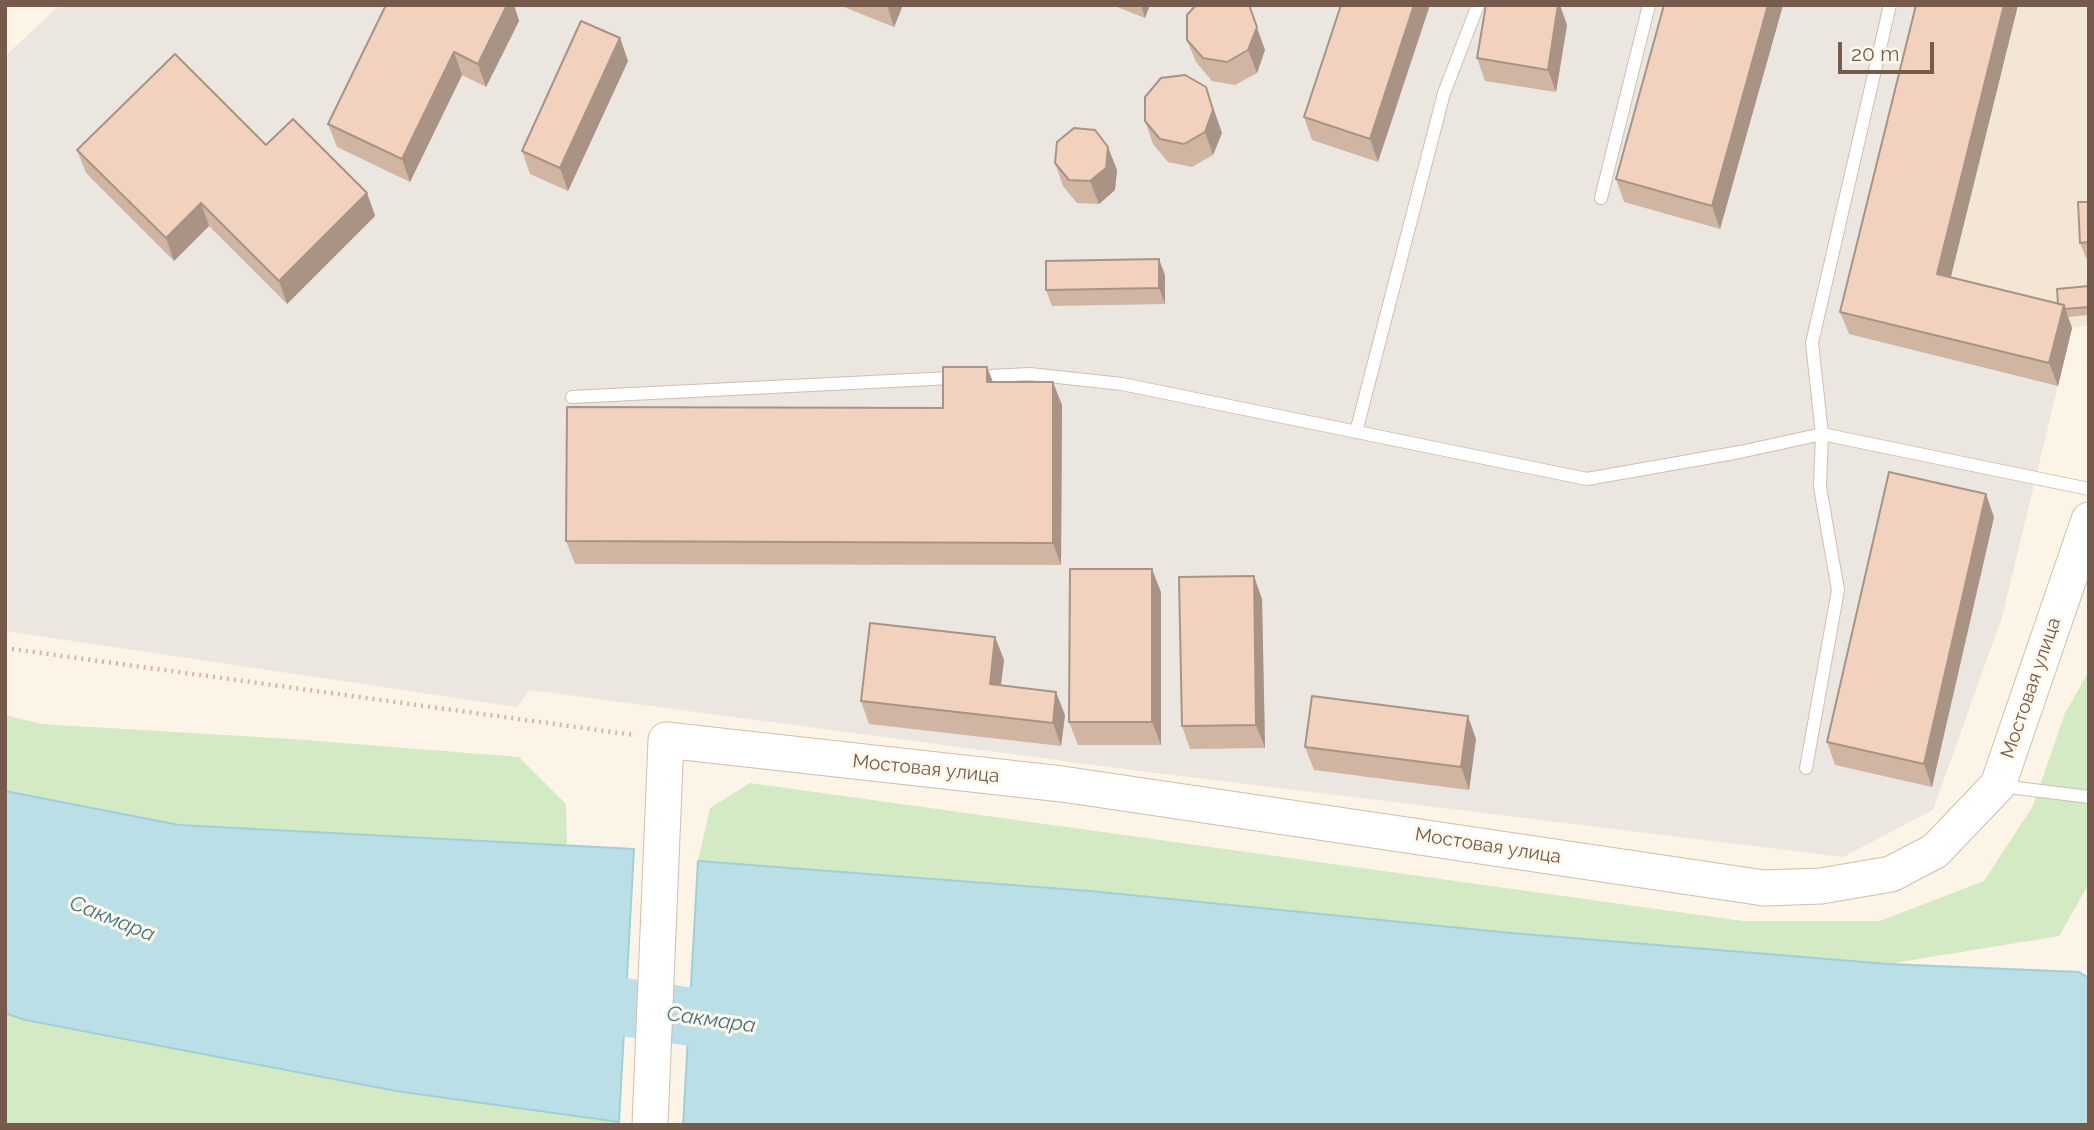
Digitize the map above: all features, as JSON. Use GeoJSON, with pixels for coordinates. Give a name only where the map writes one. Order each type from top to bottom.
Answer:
{"type":"FeatureCollection","features":[{"type":"Feature","properties":{"kind":"street","name":"Мостовая улица"},"geometry":{"type":"LineString","coordinates":[[666,740],[1062,784],[1764,888],[1821,886],[1891,874],[1935,851],[1998,785],[2089,520]]}},
{"type":"Feature","properties":{"kind":"street"},"geometry":{"type":"LineString","coordinates":[[650,1125],[666,740]]}},
{"type":"Feature","properties":{"kind":"lane"},"geometry":{"type":"LineString","coordinates":[[1356,432],[1444,93],[1478,5]]}},
{"type":"Feature","properties":{"kind":"lane"},"geometry":{"type":"LineString","coordinates":[[1601,198],[1650,5]]}},
{"type":"Feature","properties":{"kind":"lane"},"geometry":{"type":"LineString","coordinates":[[1806,768],[1838,590],[1820,487],[1822,434],[1812,343],[1890,5]]}},
{"type":"Feature","properties":{"kind":"lane"},"geometry":{"type":"LineString","coordinates":[[572,397],[1030,374],[1122,384],[1587,479],[1740,452],[1822,434],[2089,489]]}},
{"type":"Feature","properties":{"kind":"lane"},"geometry":{"type":"LineString","coordinates":[[1998,785],[2089,797]]}},
{"type":"Feature","properties":{"kind":"path"},"geometry":{"type":"LineString","coordinates":[[5,648],[666,740]]}},
{"type":"Feature","properties":{"kind":"shaded area"},"geometry":{"type":"Polygon","coordinates":[[[60,5],[2018,5],[1946,296],[2072,328],[2002,617],[1933,810],[1843,857],[1124,769],[530,690],[517,707],[5,631],[5,56],[60,5]]]}},
{"type":"Feature","properties":{"kind":"shaded area"},"geometry":{"type":"Polygon","coordinates":[[[2018,5],[2089,5],[2089,325],[2072,328],[1946,297],[2018,5]]]}},
{"type":"Feature","properties":{"kind":"green space"},"geometry":{"type":"Polygon","coordinates":[[[2089,671],[2089,884],[2059,936],[1888,964],[698,861],[710,808],[750,783],[1743,921],[1880,921],[1984,881],[2033,806],[2065,713],[2089,671]]]}},
{"type":"Feature","properties":{"kind":"green space"},"geometry":{"type":"Polygon","coordinates":[[[5,715],[41,724],[292,739],[519,757],[566,804],[567,847],[179,825],[5,791],[5,715]]]}},
{"type":"Feature","properties":{"kind":"green space"},"geometry":{"type":"Polygon","coordinates":[[[5,1013],[25,1021],[396,1091],[636,1125],[5,1125],[5,1013]]]}},
{"type":"Feature","properties":{"kind":"water"},"geometry":{"type":"Polygon","coordinates":[[[5,791],[179,825],[634,849],[619,1122],[396,1091],[25,1020],[5,1013],[5,791]]]}},
{"type":"Feature","properties":{"kind":"water"},"geometry":{"type":"Polygon","coordinates":[[[698,861],[1090,891],[1511,933],[1888,964],[2079,972],[2089,978],[2089,1125],[683,1125],[698,861]]]}},
{"type":"Feature","properties":{"kind":"building"},"geometry":{"type":"Polygon","coordinates":[[[386,5],[507,5],[478,64],[454,52],[402,159],[328,124],[386,5]]]}},
{"type":"Feature","properties":{"kind":"building"},"geometry":{"type":"Polygon","coordinates":[[[1196,5],[1249,5],[1257,27],[1248,50],[1227,62],[1203,58],[1187,40],[1187,15],[1196,5]]]}},
{"type":"Feature","properties":{"kind":"building"},"geometry":{"type":"Polygon","coordinates":[[[1341,5],[1414,5],[1370,139],[1304,117],[1341,5]]]}},
{"type":"Feature","properties":{"kind":"building"},"geometry":{"type":"Polygon","coordinates":[[[1486,5],[1558,5],[1548,70],[1477,58],[1486,5]]]}},
{"type":"Feature","properties":{"kind":"building"},"geometry":{"type":"Polygon","coordinates":[[[1664,5],[1768,5],[1712,206],[1616,179],[1664,5]]]}},
{"type":"Feature","properties":{"kind":"building"},"geometry":{"type":"Polygon","coordinates":[[[1916,5],[2004,5],[1937,274],[2064,305],[2049,363],[1840,312],[1916,5]]]}},
{"type":"Feature","properties":{"kind":"building"},"geometry":{"type":"Polygon","coordinates":[[[581,21],[620,38],[560,168],[522,151],[581,21]]]}},
{"type":"Feature","properties":{"kind":"building"},"geometry":{"type":"Polygon","coordinates":[[[175,54],[266,145],[293,119],[367,193],[279,281],[201,203],[166,238],[77,150],[175,54]]]}},
{"type":"Feature","properties":{"kind":"building"},"geometry":{"type":"Polygon","coordinates":[[[1185,75],[1206,87],[1213,110],[1205,132],[1184,144],[1160,139],[1145,121],[1145,97],[1161,78],[1185,75]]]}},
{"type":"Feature","properties":{"kind":"building"},"geometry":{"type":"Polygon","coordinates":[[[1074,128],[1095,130],[1108,147],[1106,168],[1090,181],[1069,180],[1055,163],[1057,142],[1074,128]]]}},
{"type":"Feature","properties":{"kind":"building"},"geometry":{"type":"Polygon","coordinates":[[[2078,202],[2089,202],[2089,242],[2080,243],[2078,202]]]}},
{"type":"Feature","properties":{"kind":"building"},"geometry":{"type":"Polygon","coordinates":[[[1159,259],[1159,288],[1046,290],[1046,261],[1159,259]]]}},
{"type":"Feature","properties":{"kind":"building"},"geometry":{"type":"Polygon","coordinates":[[[2089,286],[2089,307],[2065,309],[2064,305],[2058,304],[2057,289],[2089,286]]]}},
{"type":"Feature","properties":{"kind":"building"},"geometry":{"type":"Polygon","coordinates":[[[943,367],[987,367],[987,382],[1053,382],[1053,543],[566,541],[567,407],[943,408],[943,367]]]}},
{"type":"Feature","properties":{"kind":"building"},"geometry":{"type":"Polygon","coordinates":[[[1889,472],[1986,494],[1924,764],[1827,742],[1889,472]]]}},
{"type":"Feature","properties":{"kind":"building"},"geometry":{"type":"Polygon","coordinates":[[[1070,569],[1152,569],[1152,722],[1069,722],[1070,569]]]}},
{"type":"Feature","properties":{"kind":"building"},"geometry":{"type":"Polygon","coordinates":[[[1254,576],[1256,725],[1182,726],[1179,577],[1254,576]]]}},
{"type":"Feature","properties":{"kind":"building"},"geometry":{"type":"Polygon","coordinates":[[[870,623],[995,637],[990,684],[1056,692],[1053,723],[861,701],[870,623]]]}},
{"type":"Feature","properties":{"kind":"building"},"geometry":{"type":"Polygon","coordinates":[[[1312,696],[1468,716],[1461,767],[1305,747],[1312,696]]]}},
{"type":"Feature","properties":{"kind":"waterway","name":"Сакмара"},"geometry":{"type":"LineString","coordinates":[[548,996],[767,1028]]}}]}
